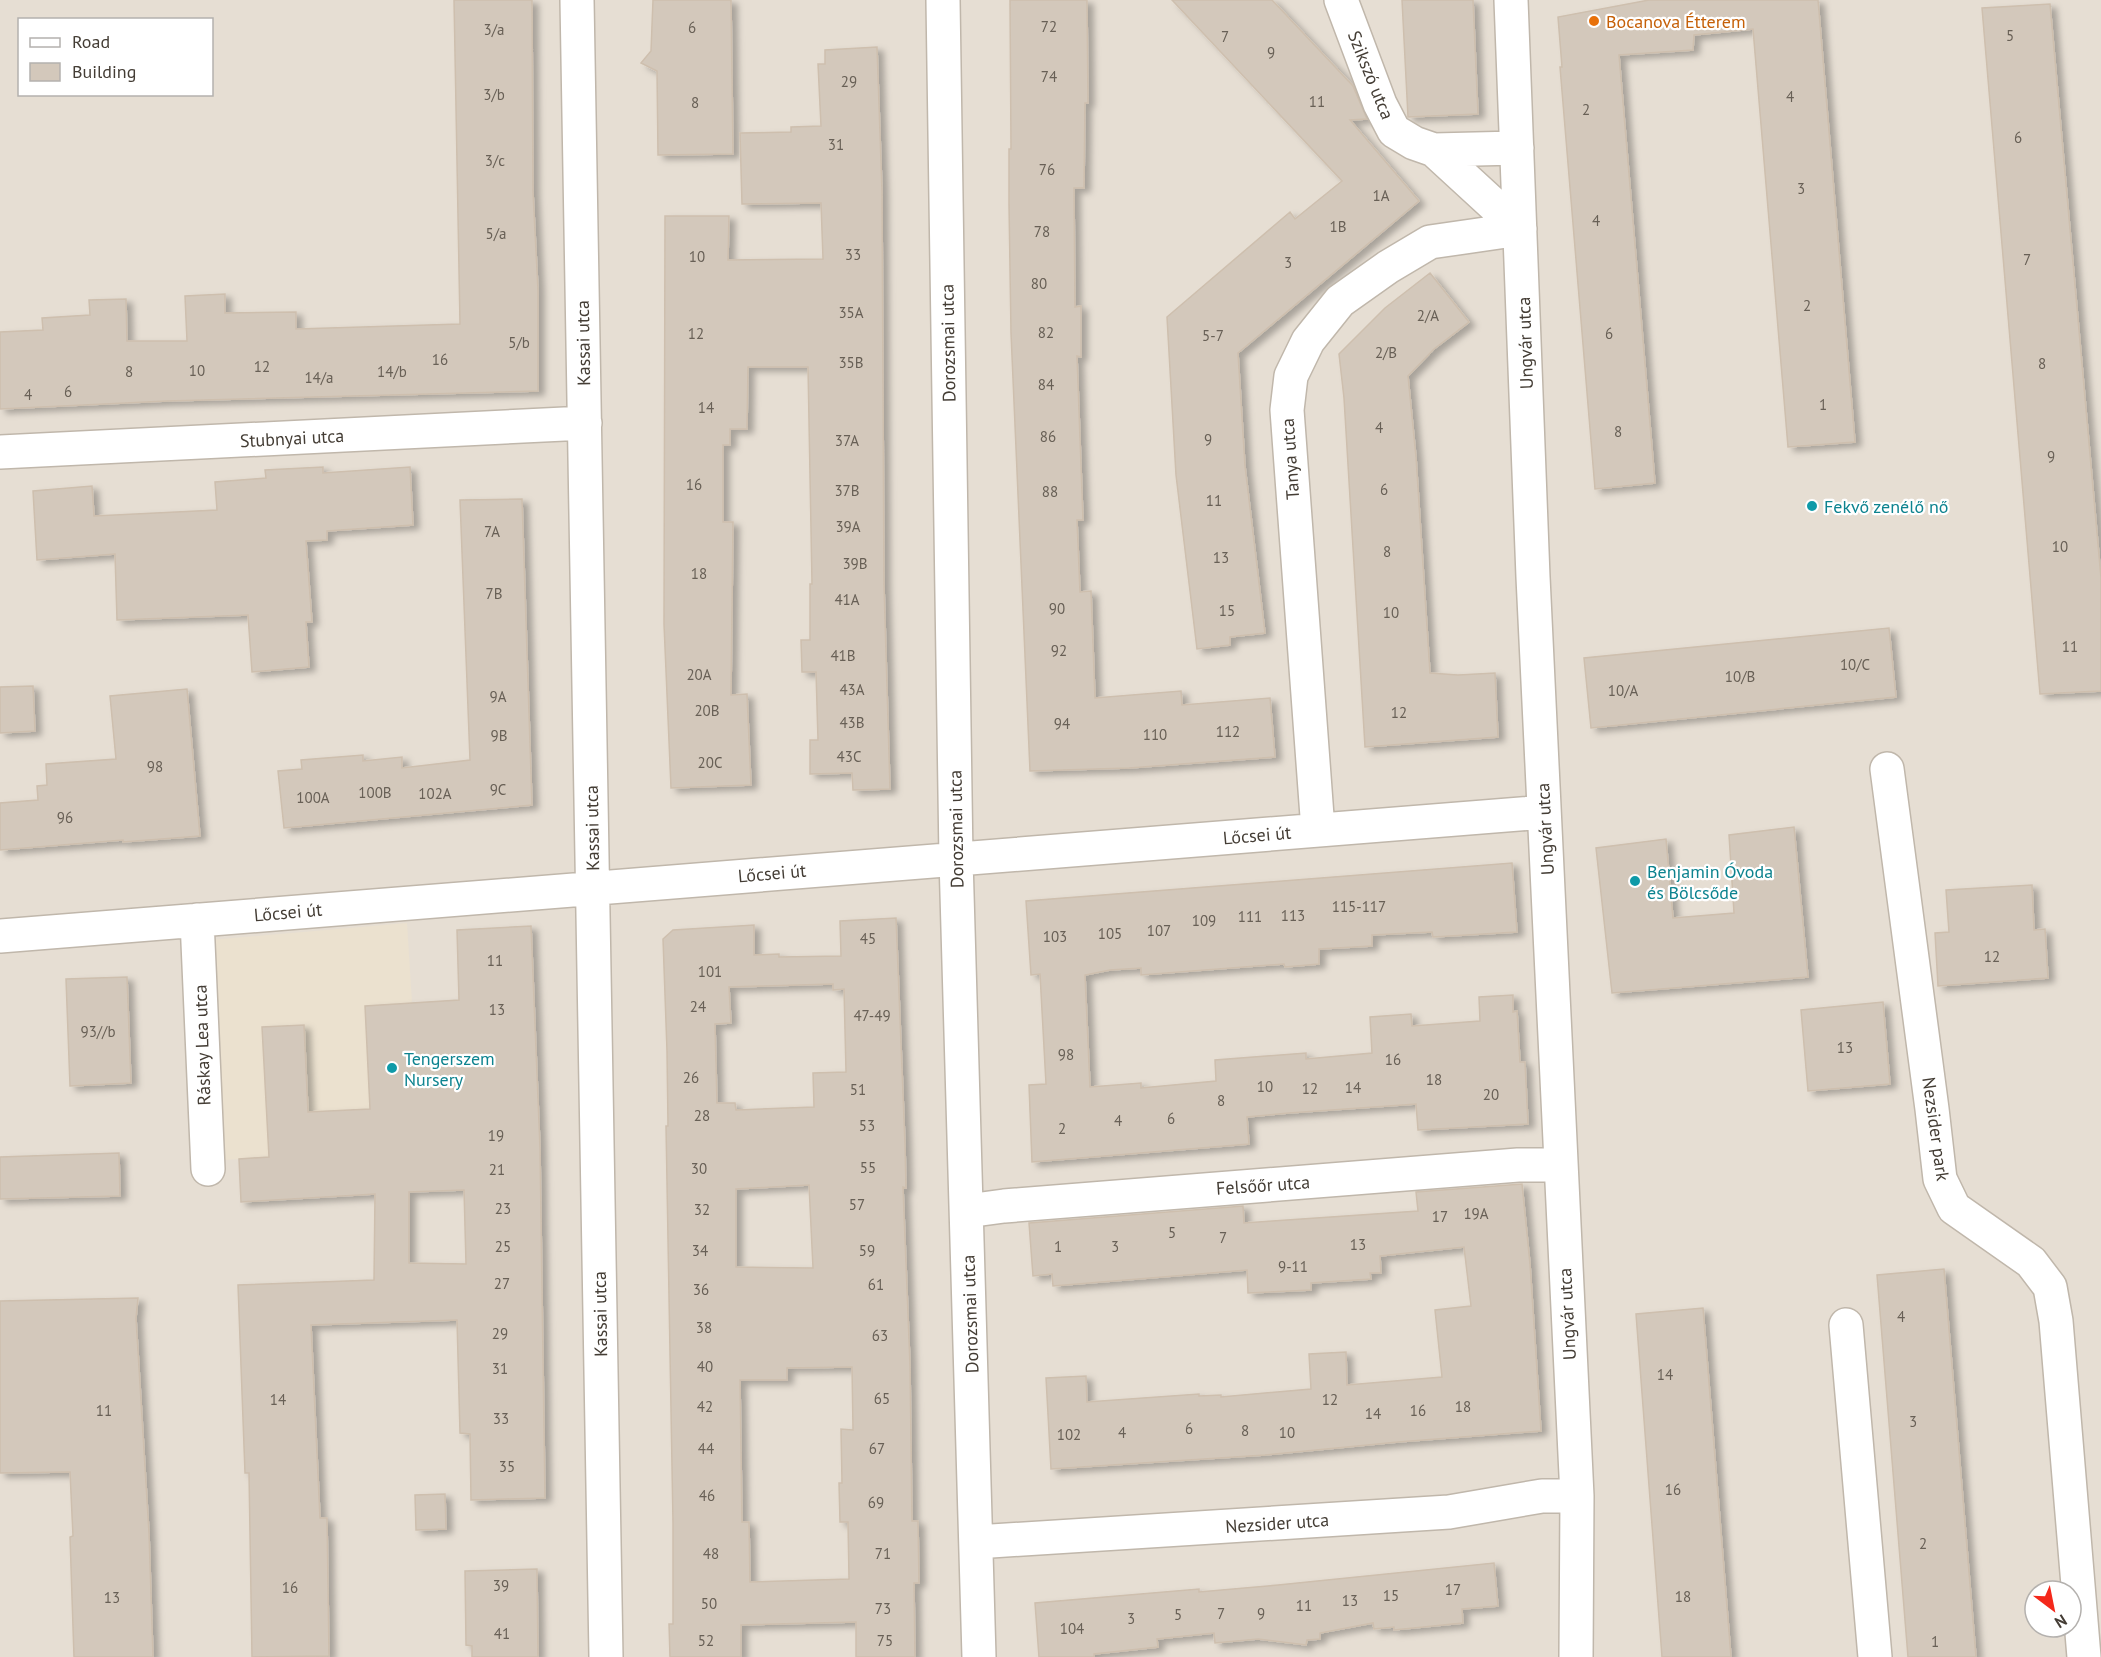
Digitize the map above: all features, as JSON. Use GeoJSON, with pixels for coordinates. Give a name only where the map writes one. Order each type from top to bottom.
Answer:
{"type":"FeatureCollection","features":[{"type":"Feature","properties":{"kind":"street","name":"Kassai utca"},"geometry":{"type":"LineString","coordinates":[[577,0],[606,1657]]}},
{"type":"Feature","properties":{"kind":"street","name":"Dorozsmai utca"},"geometry":{"type":"LineString","coordinates":[[943,0],[956,859],[979,1657]]}},
{"type":"Feature","properties":{"kind":"street","name":"Szikszó utca"},"geometry":{"type":"LineString","coordinates":[[1341,0],[1380,104],[1394,130],[1413,143],[1434,150],[1517,148]]}},
{"type":"Feature","properties":{"kind":"street","name":"Ungvár utca"},"geometry":{"type":"LineString","coordinates":[[1510,0],[1544,812],[1576,1496],[1576,1657]]}},
{"type":"Feature","properties":{"kind":"street"},"geometry":{"type":"LineString","coordinates":[[1434,150],[1520,229]]}},
{"type":"Feature","properties":{"kind":"street","name":"Tanya utca"},"geometry":{"type":"LineString","coordinates":[[1318,830],[1287,410],[1291,376],[1308,341],[1340,301],[1388,267],[1430,242],[1520,229]]}},
{"type":"Feature","properties":{"kind":"street","name":"Stubnyai utca"},"geometry":{"type":"LineString","coordinates":[[0,452],[585,423]]}},
{"type":"Feature","properties":{"kind":"street","name":"Nezsider park"},"geometry":{"type":"LineString","coordinates":[[1887,769],[1940,1179],[1954,1208],[2031,1262],[2049,1287],[2056,1321],[2084,1657]]}},
{"type":"Feature","properties":{"kind":"street","name":"Lőcsei út"},"geometry":{"type":"LineString","coordinates":[[0,936],[1544,812]]}},
{"type":"Feature","properties":{"kind":"street","name":"Ráskay Lea utca"},"geometry":{"type":"LineString","coordinates":[[197,920],[208,1169]]}},
{"type":"Feature","properties":{"kind":"street","name":"Felsőőr utca"},"geometry":{"type":"LineString","coordinates":[[967,1211],[1004,1206],[1507,1166],[1560,1165]]}},
{"type":"Feature","properties":{"kind":"street"},"geometry":{"type":"LineString","coordinates":[[1846,1325],[1875,1657]]}},
{"type":"Feature","properties":{"kind":"street","name":"Nezsider utca"},"geometry":{"type":"LineString","coordinates":[[976,1542],[1449,1512],[1542,1496],[1576,1496]]}},
{"type":"Feature","properties":{"kind":"shaded area"},"geometry":{"type":"Polygon","coordinates":[[[0,0],[2101,0],[2101,1657],[0,1657],[0,0]]]}},
{"type":"Feature","properties":{"kind":"shaded area"},"geometry":{"type":"Polygon","coordinates":[[[407,923],[412,1003],[409,1150],[223,1160],[210,940],[407,923]]]}},
{"type":"Feature","properties":{"kind":"building"},"geometry":{"type":"Polygon","coordinates":[[[454,0],[532,0],[533,192],[538,290],[538,391],[167,401],[0,409],[0,332],[43,330],[42,318],[90,315],[89,300],[126,299],[127,341],[187,341],[185,296],[225,294],[225,313],[296,312],[296,329],[460,324],[454,0]]]}},
{"type":"Feature","properties":{"kind":"building"},"geometry":{"type":"Polygon","coordinates":[[[653,0],[731,0],[733,154],[658,155],[657,71],[641,63],[651,51],[653,0]]]}},
{"type":"Feature","properties":{"kind":"building"},"geometry":{"type":"Polygon","coordinates":[[[1010,0],[1087,0],[1088,103],[1085,103],[1084,188],[1074,188],[1075,307],[1081,306],[1081,357],[1077,356],[1083,520],[1077,520],[1080,592],[1091,591],[1095,698],[1181,691],[1182,705],[1270,698],[1275,757],[1129,768],[1030,771],[1011,333],[1010,0]]]}},
{"type":"Feature","properties":{"kind":"building"},"geometry":{"type":"Polygon","coordinates":[[[1172,0],[1272,0],[1353,86],[1367,119],[1350,120],[1419,201],[1238,353],[1245,466],[1265,633],[1230,637],[1230,645],[1197,649],[1176,475],[1167,317],[1290,212],[1295,219],[1342,181],[1172,0]]]}},
{"type":"Feature","properties":{"kind":"building"},"geometry":{"type":"Polygon","coordinates":[[[1402,0],[1473,0],[1478,114],[1408,117],[1402,0]]]}},
{"type":"Feature","properties":{"kind":"building"},"geometry":{"type":"Polygon","coordinates":[[[1649,0],[1818,0],[1855,442],[1788,447],[1753,29],[1694,35],[1693,50],[1619,55],[1655,483],[1595,489],[1560,67],[1562,67],[1558,17],[1649,0]]]}},
{"type":"Feature","properties":{"kind":"building"},"geometry":{"type":"Polygon","coordinates":[[[2050,4],[2101,578],[2101,691],[2040,694],[1982,8],[2050,4]]]}},
{"type":"Feature","properties":{"kind":"building"},"geometry":{"type":"Polygon","coordinates":[[[877,47],[882,191],[884,585],[890,789],[853,790],[852,773],[810,774],[810,740],[818,740],[816,672],[802,672],[801,640],[810,640],[810,584],[812,584],[808,367],[748,367],[747,429],[730,429],[730,445],[723,445],[723,522],[733,522],[731,695],[747,694],[751,785],[671,788],[664,624],[665,216],[729,216],[728,260],[823,259],[821,203],[742,204],[740,133],[791,132],[791,127],[821,126],[818,64],[825,64],[825,50],[877,47]]]}},
{"type":"Feature","properties":{"kind":"building"},"geometry":{"type":"Polygon","coordinates":[[[1430,273],[1469,322],[1434,349],[1408,376],[1416,457],[1430,673],[1458,675],[1495,673],[1498,737],[1365,747],[1344,398],[1339,354],[1385,308],[1430,273]]]}},
{"type":"Feature","properties":{"kind":"building"},"geometry":{"type":"Polygon","coordinates":[[[323,467],[323,473],[410,467],[413,525],[327,531],[327,540],[306,541],[312,622],[306,622],[309,667],[252,672],[248,615],[117,620],[115,554],[37,560],[33,491],[92,486],[94,516],[217,510],[215,482],[266,478],[265,470],[323,467]]]}},
{"type":"Feature","properties":{"kind":"building"},"geometry":{"type":"Polygon","coordinates":[[[522,499],[532,805],[284,828],[278,771],[302,769],[301,760],[363,755],[363,761],[402,757],[402,768],[470,760],[460,500],[522,499]]]}},
{"type":"Feature","properties":{"kind":"building"},"geometry":{"type":"Polygon","coordinates":[[[1889,628],[1896,697],[1591,728],[1584,658],[1889,628]]]}},
{"type":"Feature","properties":{"kind":"building"},"geometry":{"type":"Polygon","coordinates":[[[33,686],[35,731],[0,733],[0,687],[33,686]]]}},
{"type":"Feature","properties":{"kind":"building"},"geometry":{"type":"Polygon","coordinates":[[[187,689],[200,836],[0,850],[0,803],[38,800],[37,786],[47,785],[46,764],[116,759],[110,696],[187,689]]]}},
{"type":"Feature","properties":{"kind":"building","name":"Benjamin Óvoda és Bölcsőde"},"geometry":{"type":"Polygon","coordinates":[[[1794,827],[1808,977],[1612,993],[1596,848],[1666,839],[1673,918],[1734,913],[1729,835],[1794,827]]]}},
{"type":"Feature","properties":{"kind":"building"},"geometry":{"type":"Polygon","coordinates":[[[1512,863],[1517,932],[1433,937],[1432,932],[1372,935],[1372,946],[1319,949],[1319,964],[1285,967],[1284,964],[1141,975],[1141,968],[1110,970],[1085,975],[1090,1087],[1141,1083],[1141,1088],[1216,1081],[1215,1060],[1306,1053],[1306,1059],[1372,1053],[1370,1017],[1411,1014],[1412,1026],[1480,1021],[1479,997],[1513,995],[1513,1012],[1517,1011],[1520,1062],[1525,1062],[1528,1124],[1418,1130],[1416,1104],[1289,1113],[1247,1117],[1249,1144],[1032,1162],[1029,1085],[1046,1084],[1040,974],[1031,975],[1026,901],[1512,863]]]}},
{"type":"Feature","properties":{"kind":"building"},"geometry":{"type":"Polygon","coordinates":[[[2032,885],[2034,930],[2045,929],[2048,978],[1938,986],[1935,933],[1949,932],[1946,890],[2032,885]]]}},
{"type":"Feature","properties":{"kind":"building"},"geometry":{"type":"Polygon","coordinates":[[[896,918],[905,1144],[906,1188],[903,1187],[910,1365],[912,1521],[918,1521],[919,1583],[914,1583],[915,1657],[856,1657],[856,1622],[741,1625],[741,1657],[670,1657],[669,1624],[673,1624],[673,1523],[666,1126],[668,1126],[667,1051],[663,939],[673,930],[754,925],[754,955],[841,956],[840,921],[896,918]],[[833,984],[729,987],[731,1023],[715,1024],[717,1103],[735,1103],[736,1110],[814,1107],[813,1073],[846,1072],[844,989],[833,990],[833,984]],[[809,1185],[736,1189],[736,1267],[813,1268],[809,1185]],[[852,1367],[787,1368],[787,1380],[740,1380],[742,1522],[749,1522],[750,1582],[849,1579],[848,1522],[840,1522],[839,1483],[842,1483],[841,1429],[853,1430],[852,1367]]]}},
{"type":"Feature","properties":{"kind":"building"},"geometry":{"type":"Polygon","coordinates":[[[531,926],[540,1148],[545,1498],[471,1500],[470,1434],[460,1433],[457,1320],[311,1325],[320,1518],[327,1518],[329,1656],[252,1657],[249,1473],[245,1473],[238,1285],[374,1280],[375,1194],[241,1202],[239,1159],[269,1157],[262,1027],[304,1025],[308,1112],[370,1109],[365,1006],[459,1000],[457,930],[531,926]],[[464,1190],[409,1192],[409,1263],[466,1264],[464,1190]]]}},
{"type":"Feature","properties":{"kind":"building"},"geometry":{"type":"Polygon","coordinates":[[[127,977],[131,1083],[70,1086],[66,979],[127,977]]]}},
{"type":"Feature","properties":{"kind":"building"},"geometry":{"type":"Polygon","coordinates":[[[1883,1002],[1890,1084],[1808,1091],[1801,1010],[1883,1002]]]}},
{"type":"Feature","properties":{"kind":"building"},"geometry":{"type":"Polygon","coordinates":[[[119,1153],[120,1196],[0,1199],[0,1157],[119,1153]]]}},
{"type":"Feature","properties":{"kind":"building"},"geometry":{"type":"Polygon","coordinates":[[[1522,1184],[1530,1264],[1541,1431],[1265,1455],[1051,1469],[1046,1378],[1086,1376],[1087,1402],[1199,1394],[1199,1396],[1221,1395],[1221,1397],[1311,1389],[1309,1354],[1346,1352],[1347,1385],[1442,1377],[1435,1310],[1471,1306],[1464,1247],[1380,1256],[1381,1273],[1370,1273],[1371,1279],[1311,1283],[1311,1290],[1248,1293],[1247,1270],[1053,1286],[1052,1274],[1033,1276],[1029,1223],[1243,1206],[1244,1223],[1418,1211],[1416,1192],[1522,1184]]]}},
{"type":"Feature","properties":{"kind":"building"},"geometry":{"type":"Polygon","coordinates":[[[1944,1269],[1976,1657],[1908,1657],[1877,1275],[1944,1269]]]}},
{"type":"Feature","properties":{"kind":"building"},"geometry":{"type":"Polygon","coordinates":[[[138,1298],[136,1318],[149,1533],[153,1657],[74,1657],[70,1472],[0,1473],[0,1301],[138,1298]]]}},
{"type":"Feature","properties":{"kind":"building"},"geometry":{"type":"Polygon","coordinates":[[[1703,1308],[1731,1657],[1662,1657],[1636,1314],[1703,1308]]]}},
{"type":"Feature","properties":{"kind":"building"},"geometry":{"type":"Polygon","coordinates":[[[445,1494],[446,1529],[416,1530],[415,1495],[445,1494]]]}},
{"type":"Feature","properties":{"kind":"building"},"geometry":{"type":"Polygon","coordinates":[[[1494,1563],[1498,1606],[1462,1609],[1463,1623],[1394,1630],[1394,1627],[1374,1629],[1373,1623],[1320,1633],[1320,1639],[1307,1640],[1306,1645],[1258,1639],[1215,1643],[1214,1633],[1157,1639],[1158,1647],[1094,1654],[1094,1657],[1039,1657],[1035,1603],[1199,1589],[1199,1592],[1494,1563]]]}},
{"type":"Feature","properties":{"kind":"building"},"geometry":{"type":"Polygon","coordinates":[[[537,1569],[538,1657],[472,1657],[472,1646],[466,1645],[465,1571],[537,1569]]]}},
{"type":"Feature","properties":{"kind":"place","name":"Bocanova Étterem"},"geometry":{"type":"Point","coordinates":[1594,21]}},
{"type":"Feature","properties":{"kind":"place","name":"Fekvő zenélő nő"},"geometry":{"type":"Point","coordinates":[1812,506]}},
{"type":"Feature","properties":{"kind":"place","name":"Benjamin Óvoda és Bölcsőde"},"geometry":{"type":"Point","coordinates":[1635,881]}},
{"type":"Feature","properties":{"kind":"place","name":"Tengerszem Nursery"},"geometry":{"type":"Point","coordinates":[392,1068]}}]}
